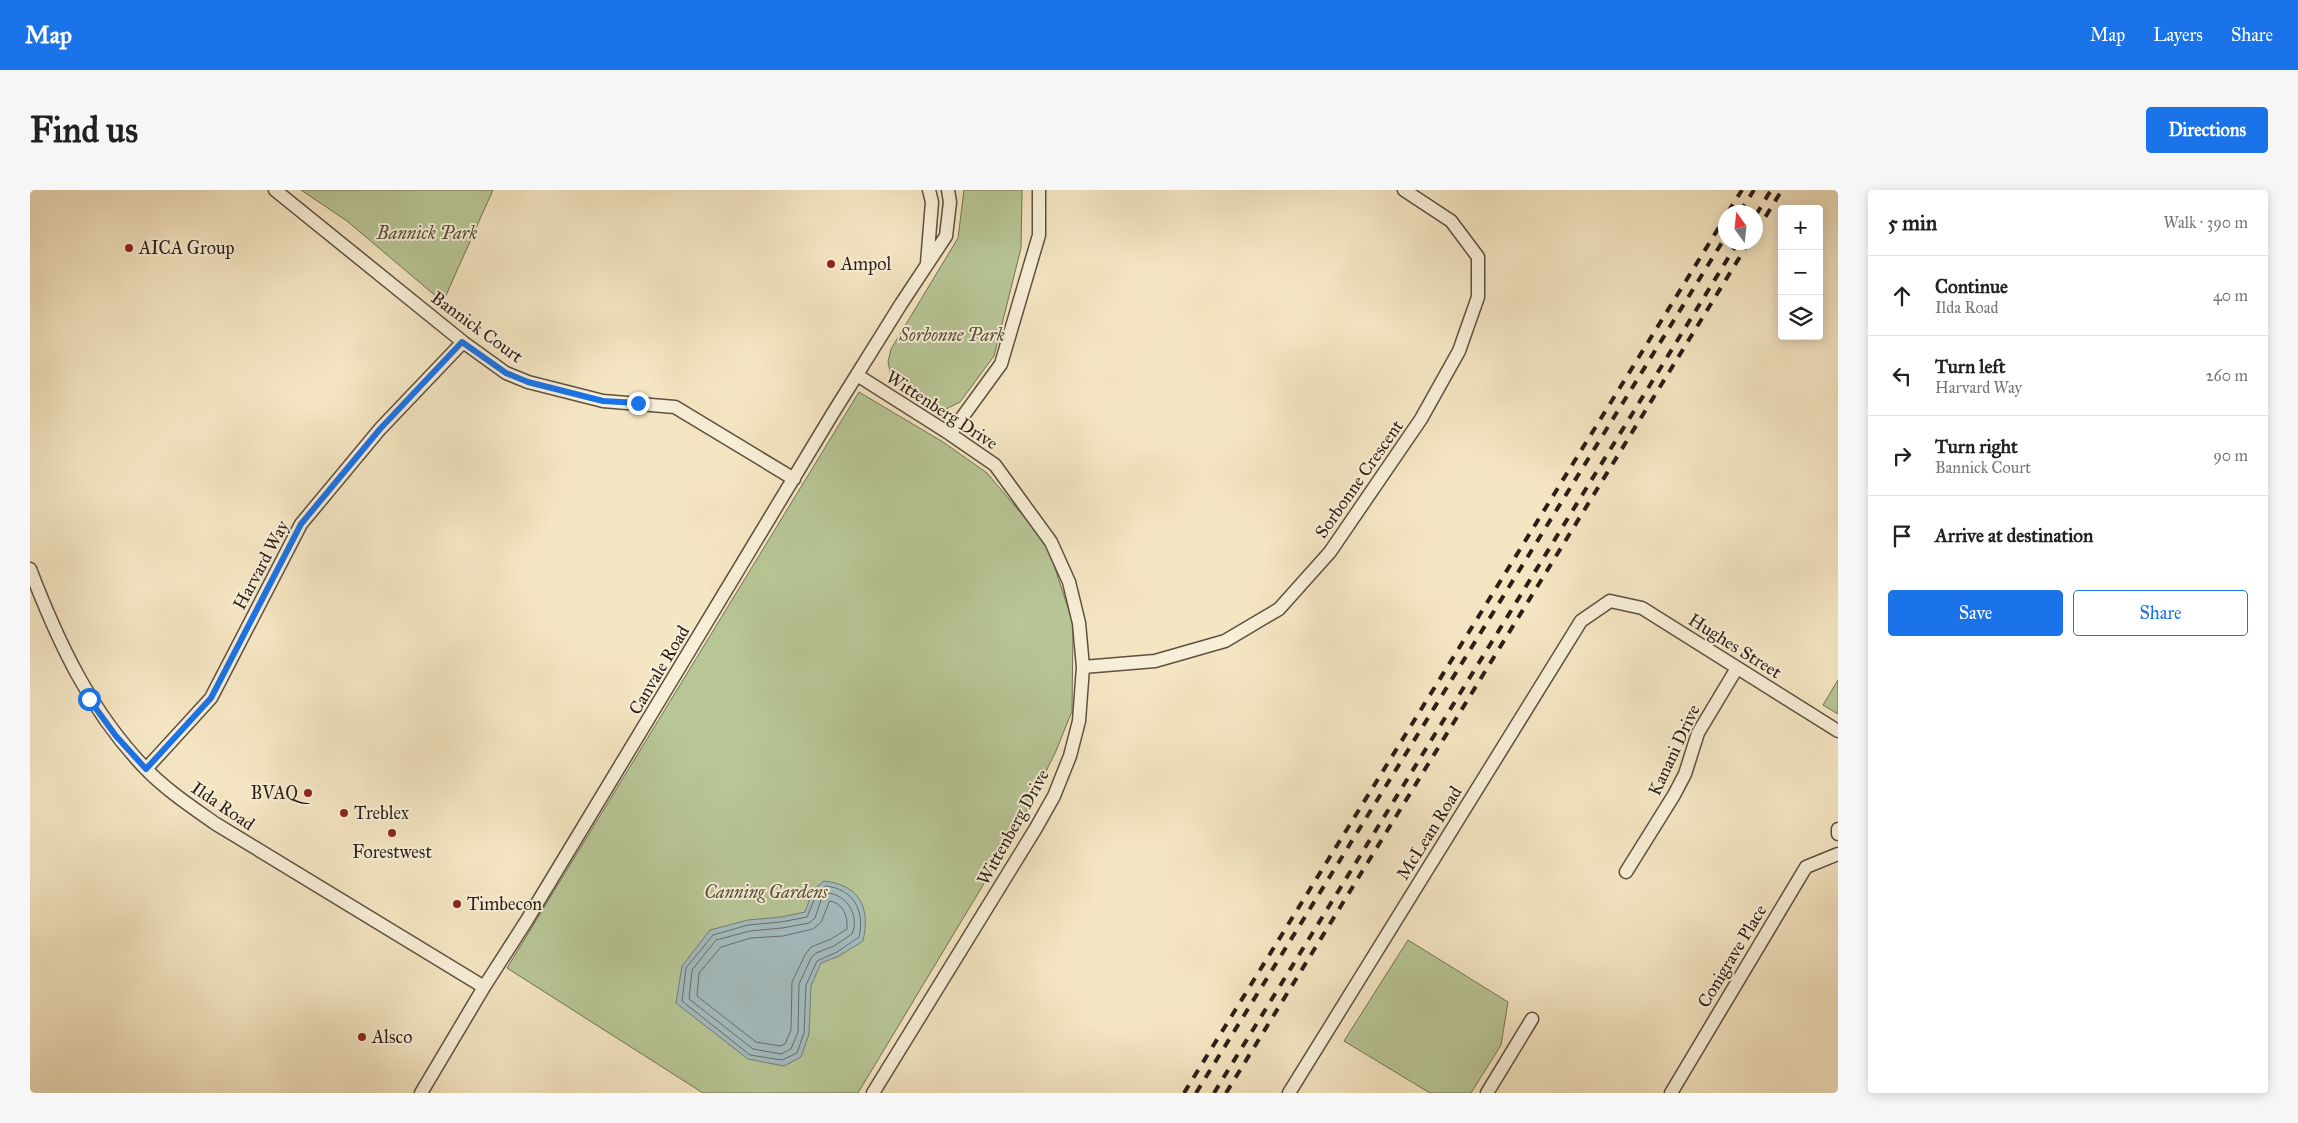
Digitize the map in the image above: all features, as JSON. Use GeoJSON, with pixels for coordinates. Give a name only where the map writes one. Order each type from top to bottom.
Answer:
{"type":"FeatureCollection","features":[{"type":"Feature","properties":{"kind":"street","name":"Bannick Court"},"geometry":{"type":"LineString","coordinates":[[275,190],[462,342],[506,373],[528,382],[603,401],[675,407],[794,479]]}},
{"type":"Feature","properties":{"kind":"street","name":"Canvale Road"},"geometry":{"type":"LineString","coordinates":[[927,265],[932,202],[929,190]]}},
{"type":"Feature","properties":{"kind":"street","name":"Canvale Road"},"geometry":{"type":"LineString","coordinates":[[421,1093],[484,987],[528,920],[856,375],[946,236],[950,202],[948,190]]}},
{"type":"Feature","properties":{"kind":"street"},"geometry":{"type":"LineString","coordinates":[[950,434],[1001,364],[1038,235],[1039,190]]}},
{"type":"Feature","properties":{"kind":"street","name":"Sorbonne Crescent"},"geometry":{"type":"LineString","coordinates":[[1083,667],[1155,662],[1199,649],[1225,641],[1279,609],[1330,552],[1421,419],[1459,351],[1478,297],[1478,257],[1451,221],[1404,190]]}},
{"type":"Feature","properties":{"kind":"street","name":"Harvard Way"},"geometry":{"type":"LineString","coordinates":[[146,769],[211,698],[301,524],[380,429],[462,342]]}},
{"type":"Feature","properties":{"kind":"street","name":"Wittenberg Drive"},"geometry":{"type":"LineString","coordinates":[[856,375],[950,434],[995,465],[1051,542],[1069,582],[1079,623],[1083,667],[1079,721],[1070,756],[1054,796],[873,1093]]}},
{"type":"Feature","properties":{"kind":"street","name":"Ilda Road"},"geometry":{"type":"LineString","coordinates":[[30,570],[54,630],[89,699],[116,736],[146,769],[180,798],[216,824],[484,987]]}},
{"type":"Feature","properties":{"kind":"street","name":"Hughes Street"},"geometry":{"type":"LineString","coordinates":[[1610,601],[1642,608],[1838,731]]}},
{"type":"Feature","properties":{"kind":"street","name":"McLean Road"},"geometry":{"type":"LineString","coordinates":[[1289,1093],[1581,621],[1610,601]]}},
{"type":"Feature","properties":{"kind":"street","name":"Kanani Drive"},"geometry":{"type":"LineString","coordinates":[[1626,872],[1674,796],[1685,774],[1698,733],[1737,668]]}},
{"type":"Feature","properties":{"kind":"street"},"geometry":{"type":"LineString","coordinates":[[1838,829],[1838,834]]}},
{"type":"Feature","properties":{"kind":"street","name":"Conigrave Place"},"geometry":{"type":"LineString","coordinates":[[1671,1093],[1806,867],[1838,854]]}},
{"type":"Feature","properties":{"kind":"street"},"geometry":{"type":"LineString","coordinates":[[1487,1093],[1532,1019]]}},
{"type":"Feature","properties":{"kind":"green space","name":"Bannick Park"},"geometry":{"type":"Polygon","coordinates":[[[301,190],[493,190],[443,302],[347,221],[301,190]]]}},
{"type":"Feature","properties":{"kind":"green space","name":"Sorbonne Park"},"geometry":{"type":"Polygon","coordinates":[[[964,190],[1022,190],[1021,248],[994,356],[960,402],[944,410],[891,376],[888,362],[891,349],[958,238],[964,190]]]}},
{"type":"Feature","properties":{"kind":"green space","name":"Canning Gardens"},"geometry":{"type":"Polygon","coordinates":[[[859,392],[943,442],[987,473],[1047,544],[1073,623],[1072,711],[1056,751],[1021,822],[858,1093],[703,1093],[507,968],[859,392]]]}},
{"type":"Feature","properties":{"kind":"green space"},"geometry":{"type":"Polygon","coordinates":[[[1838,680],[1838,714],[1823,705],[1838,680]]]}},
{"type":"Feature","properties":{"kind":"green space"},"geometry":{"type":"Polygon","coordinates":[[[1408,940],[1508,1002],[1501,1045],[1471,1093],[1430,1093],[1344,1041],[1408,940]]]}},
{"type":"Feature","properties":{"kind":"water"},"geometry":{"type":"Polygon","coordinates":[[[824,881],[846,887],[860,900],[865,918],[863,941],[839,956],[821,963],[811,986],[809,1034],[801,1057],[784,1066],[748,1059],[676,1003],[682,966],[710,930],[748,920],[781,917],[805,912],[813,890],[824,881]]]}},
{"type":"Feature","properties":{"kind":"railway"},"geometry":{"type":"LineString","coordinates":[[1732,205],[1742,190]]}},
{"type":"Feature","properties":{"kind":"railway"},"geometry":{"type":"LineString","coordinates":[[1744,205],[1754,190]]}},
{"type":"Feature","properties":{"kind":"railway"},"geometry":{"type":"LineString","coordinates":[[1762,205],[1771,190]]}},
{"type":"Feature","properties":{"kind":"railway"},"geometry":{"type":"LineString","coordinates":[[1763,221],[1782,190]]}},
{"type":"Feature","properties":{"kind":"railway"},"geometry":{"type":"LineString","coordinates":[[1184,1093],[1718,229]]}},
{"type":"Feature","properties":{"kind":"railway"},"geometry":{"type":"LineString","coordinates":[[1196,1093],[1718,249]]}},
{"type":"Feature","properties":{"kind":"railway"},"geometry":{"type":"LineString","coordinates":[[1214,1093],[1733,250]]}},
{"type":"Feature","properties":{"kind":"railway"},"geometry":{"type":"LineString","coordinates":[[1226,1093],[1744,250]]}},
{"type":"Feature","properties":{"kind":"place","name":"AICA Group"},"geometry":{"type":"Point","coordinates":[129,248]}},
{"type":"Feature","properties":{"kind":"place","name":"Ampol"},"geometry":{"type":"Point","coordinates":[831,264]}},
{"type":"Feature","properties":{"kind":"place","name":"BVAQ"},"geometry":{"type":"Point","coordinates":[308,793]}},
{"type":"Feature","properties":{"kind":"place","name":"Treblex"},"geometry":{"type":"Point","coordinates":[344,813]}},
{"type":"Feature","properties":{"kind":"place","name":"Forestwest"},"geometry":{"type":"Point","coordinates":[392,833]}},
{"type":"Feature","properties":{"kind":"place","name":"Timbecon"},"geometry":{"type":"Point","coordinates":[457,904]}},
{"type":"Feature","properties":{"kind":"place","name":"Alsco"},"geometry":{"type":"Point","coordinates":[362,1037]}},
{"type":"Feature","properties":{"kind":"route"},"geometry":{"type":"LineString","coordinates":[[89,699],[116,736],[146,769],[211,698],[301,524],[380,429],[462,342],[506,373],[528,382],[603,401],[638,403]]}}]}
